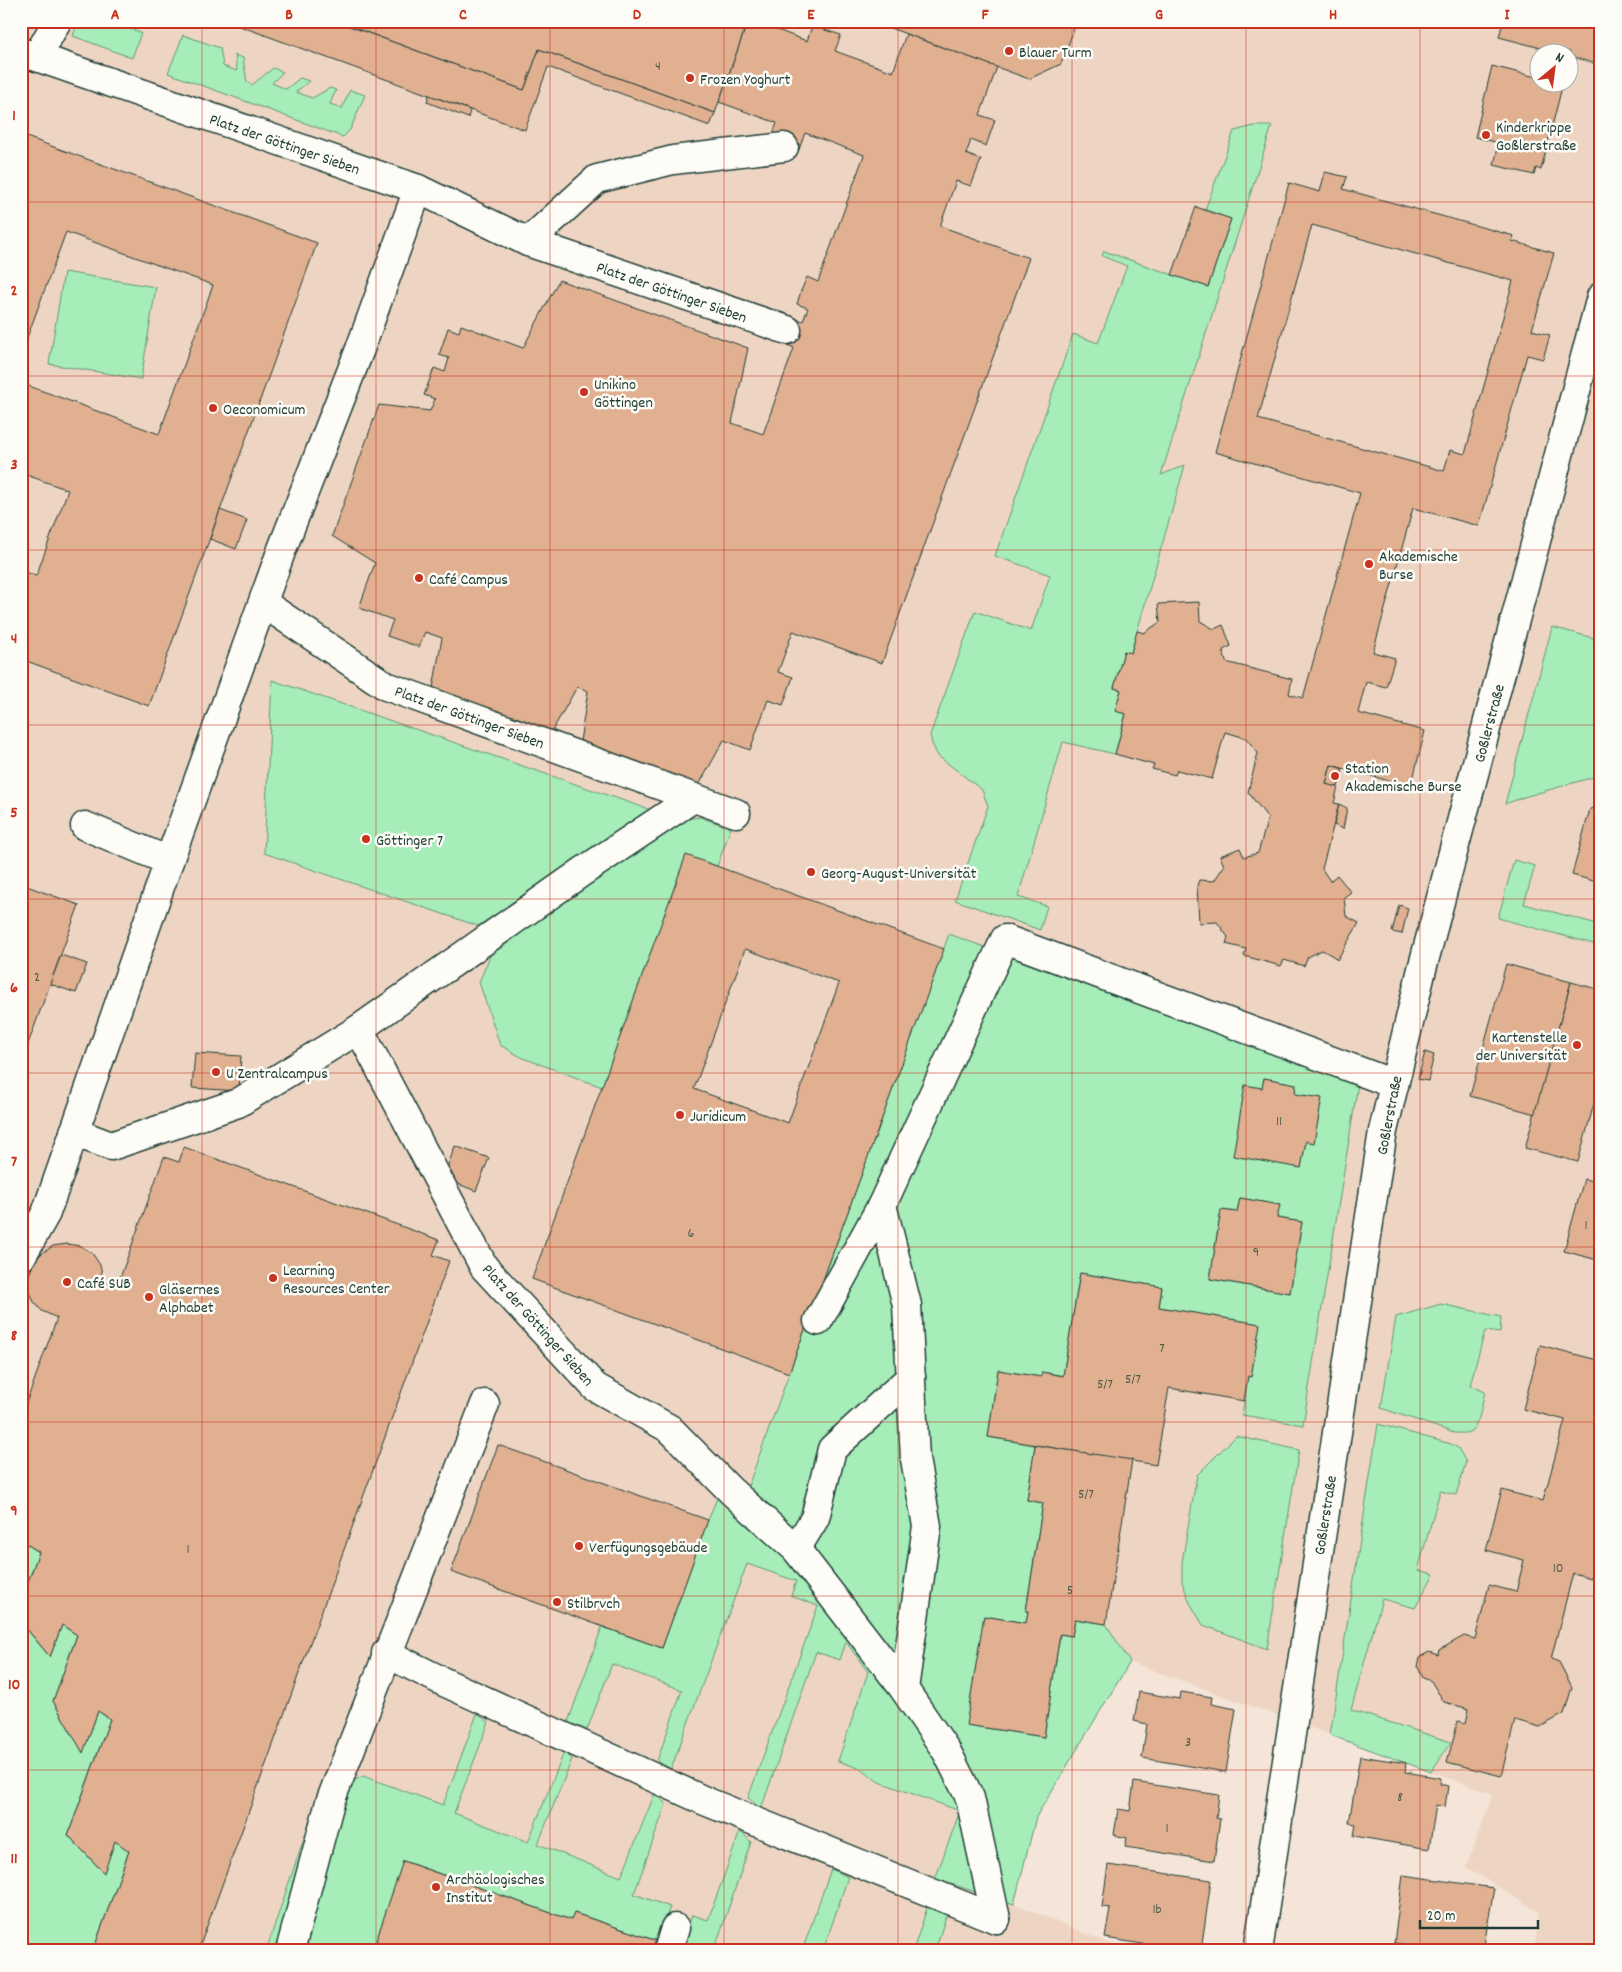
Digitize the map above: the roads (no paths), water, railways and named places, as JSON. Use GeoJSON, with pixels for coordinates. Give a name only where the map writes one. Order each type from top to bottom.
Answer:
{"type":"FeatureCollection","features":[{"type":"Feature","properties":{"kind":"street","name":"Platz der Göttinger Sieben"},"geometry":{"type":"LineString","coordinates":[[57,21],[29,55],[418,189],[528,242],[788,330]]}},
{"type":"Feature","properties":{"kind":"street"},"geometry":{"type":"LineString","coordinates":[[528,242],[597,179],[673,160],[784,147]]}},
{"type":"Feature","properties":{"kind":"street"},"geometry":{"type":"LineString","coordinates":[[22,1254],[46,1213],[263,603],[360,350],[418,189]]}},
{"type":"Feature","properties":{"kind":"street","name":"Goßlerstraße"},"geometry":{"type":"LineString","coordinates":[[1258,1951],[1383,1132],[1420,977],[1601,297]]}},
{"type":"Feature","properties":{"kind":"street","name":"Platz der Göttinger Sieben"},"geometry":{"type":"LineString","coordinates":[[263,603],[386,686],[736,813]]}},
{"type":"Feature","properties":{"kind":"street"},"geometry":{"type":"LineString","coordinates":[[74,1132],[111,1146],[238,1103],[359,1029],[582,872],[693,798]]}},
{"type":"Feature","properties":{"kind":"street"},"geometry":{"type":"LineString","coordinates":[[85,826],[170,861]]}},
{"type":"Feature","properties":{"kind":"street"},"geometry":{"type":"LineString","coordinates":[[818,1322],[882,1205],[1005,939],[1394,1084]]}},
{"type":"Feature","properties":{"kind":"street","name":"Platz der Göttinger Sieben"},"geometry":{"type":"LineString","coordinates":[[359,1029],[484,1267],[595,1387],[670,1429],[731,1491],[796,1549],[904,1688],[947,1752],[970,1798],[996,1919],[705,1801],[444,1682],[386,1653]]}},
{"type":"Feature","properties":{"kind":"street"},"geometry":{"type":"LineString","coordinates":[[882,1205],[907,1305],[915,1459],[927,1526],[904,1688]]}},
{"type":"Feature","properties":{"kind":"street"},"geometry":{"type":"LineString","coordinates":[[796,1549],[815,1518],[832,1449],[911,1377]]}},
{"type":"Feature","properties":{"kind":"street"},"geometry":{"type":"LineString","coordinates":[[290,1951],[330,1802],[386,1653],[484,1404]]}},
{"type":"Feature","properties":{"kind":"place","name":"Blauer Turm"},"geometry":{"type":"Point","coordinates":[1009,51]}},
{"type":"Feature","properties":{"kind":"place","name":"Frozen Yoghurt"},"geometry":{"type":"Point","coordinates":[690,78]}},
{"type":"Feature","properties":{"kind":"place","name":"Kinderkrippe Goßlerstraße"},"geometry":{"type":"Point","coordinates":[1486,135]}},
{"type":"Feature","properties":{"kind":"place","name":"Unikino Göttingen"},"geometry":{"type":"Point","coordinates":[584,392]}},
{"type":"Feature","properties":{"kind":"place","name":"Oeconomicum"},"geometry":{"type":"Point","coordinates":[213,408]}},
{"type":"Feature","properties":{"kind":"place","name":"Akademische Burse"},"geometry":{"type":"Point","coordinates":[1369,564]}},
{"type":"Feature","properties":{"kind":"place","name":"Café Campus"},"geometry":{"type":"Point","coordinates":[419,578]}},
{"type":"Feature","properties":{"kind":"place","name":"Station Akademische Burse"},"geometry":{"type":"Point","coordinates":[1335,776]}},
{"type":"Feature","properties":{"kind":"place","name":"Göttinger 7"},"geometry":{"type":"Point","coordinates":[366,839]}},
{"type":"Feature","properties":{"kind":"place","name":"Georg-August-Universität"},"geometry":{"type":"Point","coordinates":[811,872]}},
{"type":"Feature","properties":{"kind":"place","name":"Kartenstelle der Universität"},"geometry":{"type":"Point","coordinates":[1577,1045]}},
{"type":"Feature","properties":{"kind":"place","name":"U Zentralcampus"},"geometry":{"type":"Point","coordinates":[216,1072]}},
{"type":"Feature","properties":{"kind":"place","name":"Juridicum"},"geometry":{"type":"Point","coordinates":[680,1115]}},
{"type":"Feature","properties":{"kind":"place","name":"Learning Resources Center"},"geometry":{"type":"Point","coordinates":[273,1278]}},
{"type":"Feature","properties":{"kind":"place","name":"Café SUB"},"geometry":{"type":"Point","coordinates":[67,1282]}},
{"type":"Feature","properties":{"kind":"place","name":"Gläsernes Alphabet"},"geometry":{"type":"Point","coordinates":[149,1297]}},
{"type":"Feature","properties":{"kind":"place","name":"Verfügungsgebäude"},"geometry":{"type":"Point","coordinates":[579,1546]}},
{"type":"Feature","properties":{"kind":"place","name":"Stilbrvch"},"geometry":{"type":"Point","coordinates":[557,1602]}},
{"type":"Feature","properties":{"kind":"place","name":"Archäologisches Institut"},"geometry":{"type":"Point","coordinates":[436,1887]}}]}
